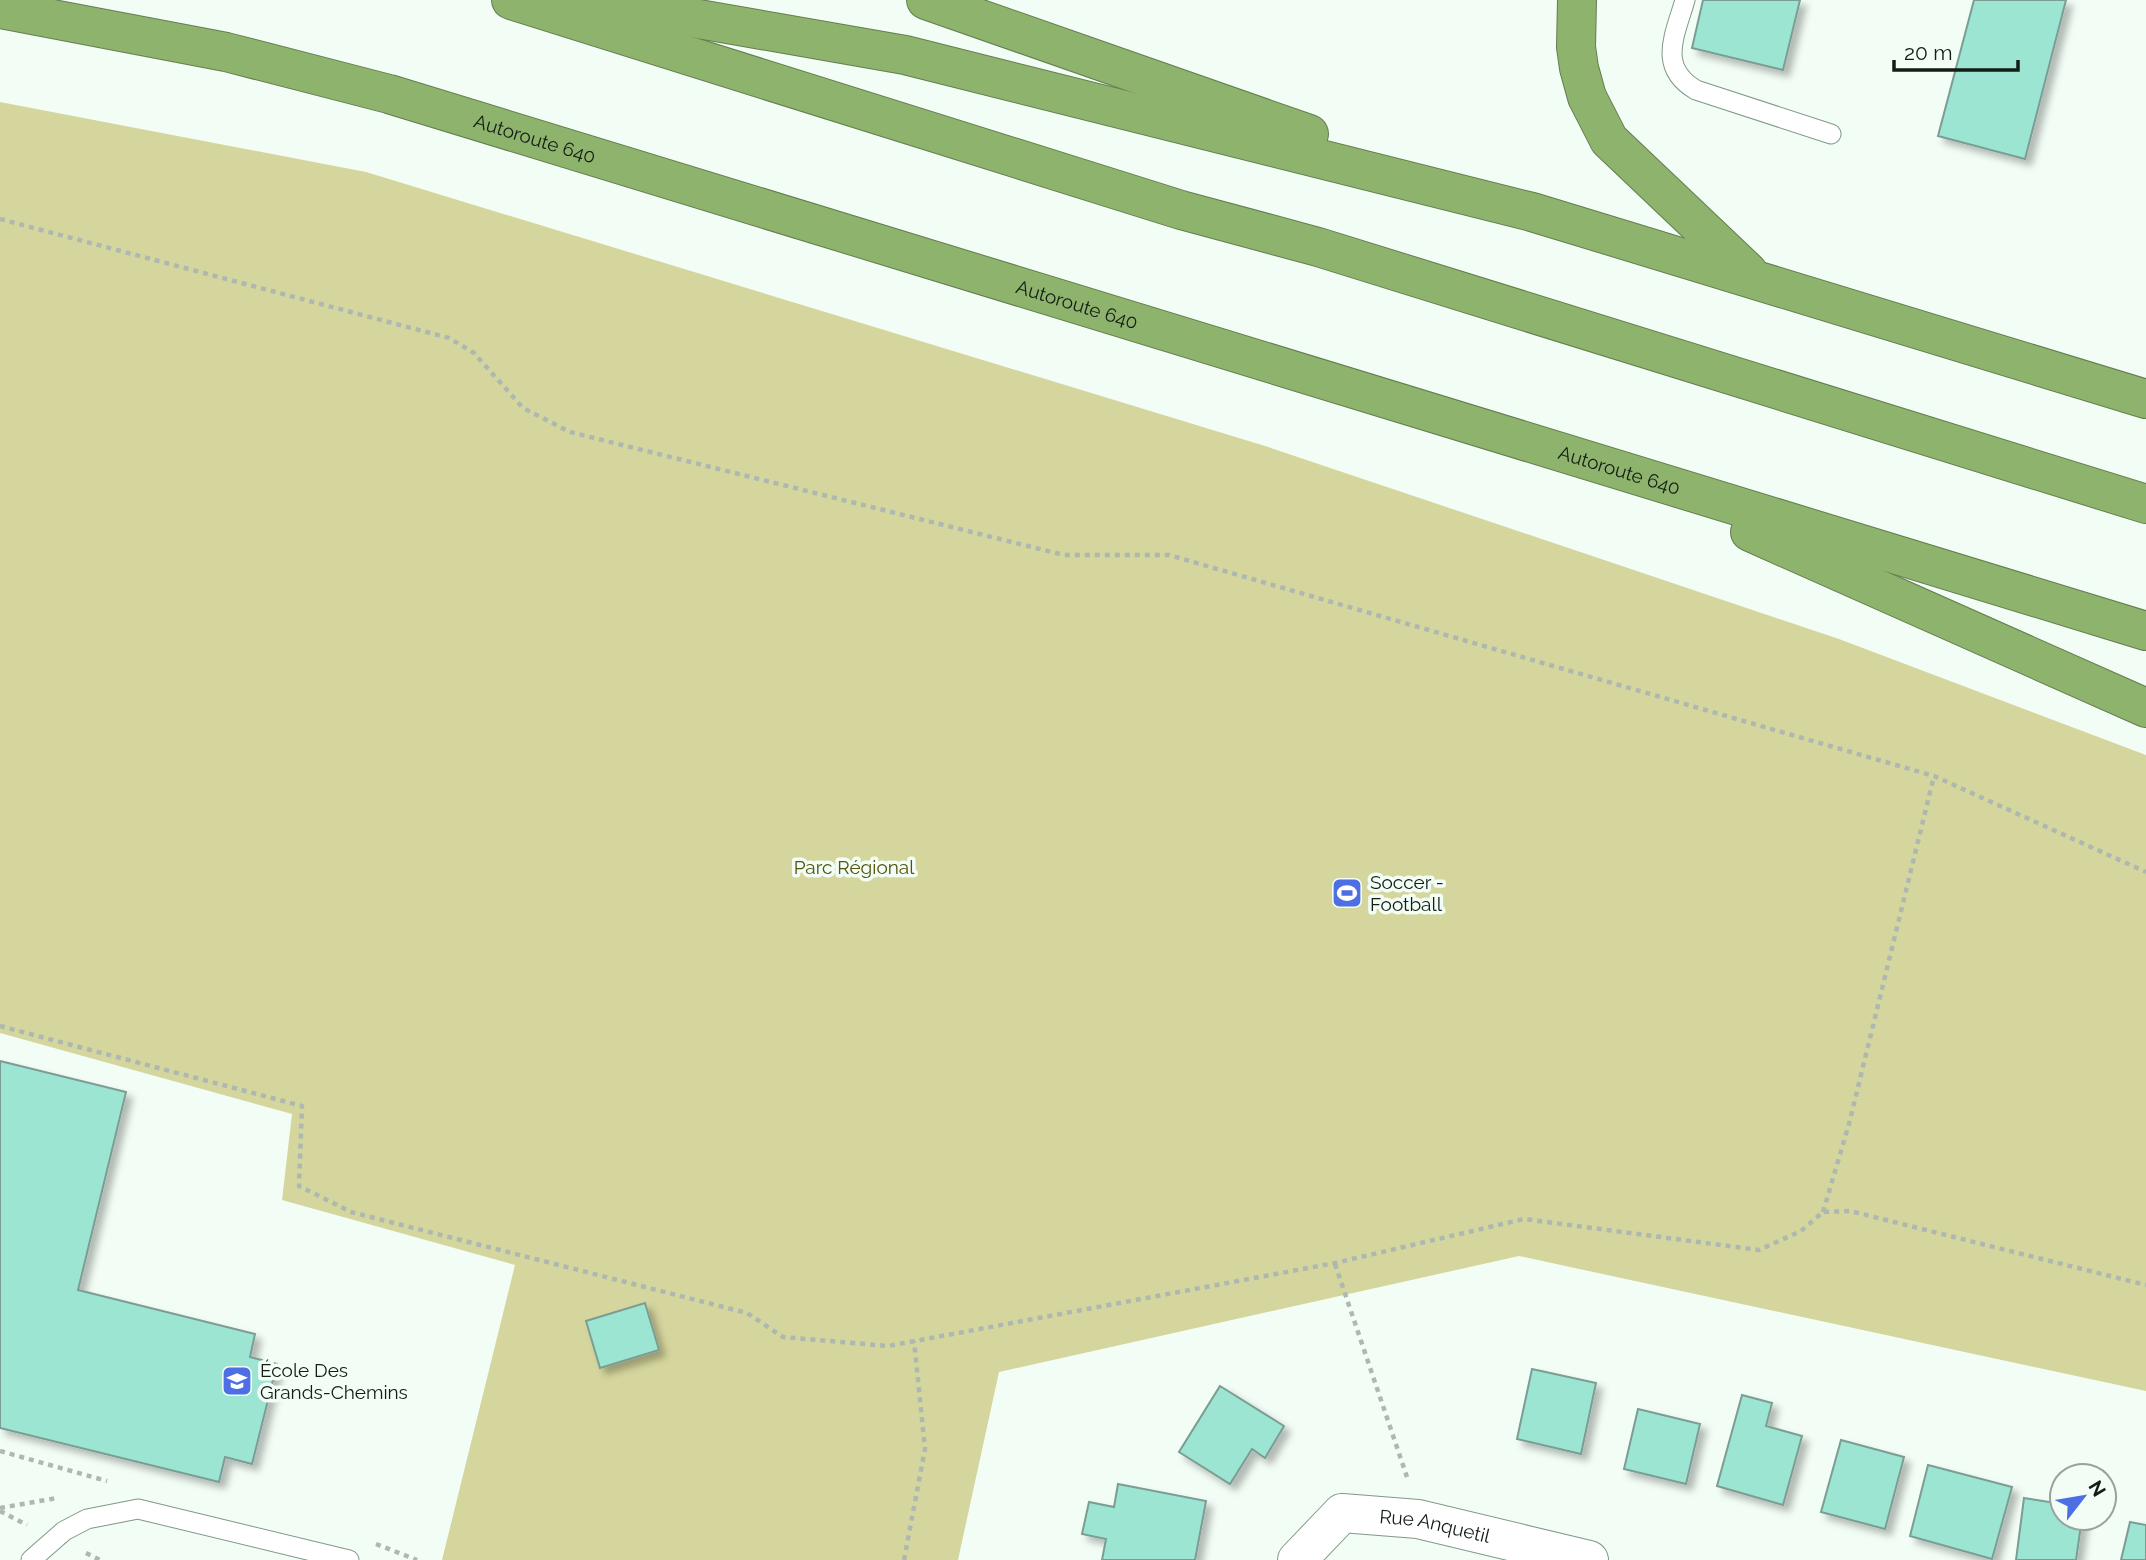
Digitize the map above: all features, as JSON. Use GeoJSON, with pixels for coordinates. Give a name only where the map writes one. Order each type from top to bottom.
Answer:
{"type":"FeatureCollection","features":[{"type":"Feature","properties":{"kind":"highway"},"geometry":{"type":"LineString","coordinates":[[511,0],[1181,210],[1318,247],[2146,504]]}},
{"type":"Feature","properties":{"kind":"highway"},"geometry":{"type":"LineString","coordinates":[[590,0],[905,55],[1532,212]]}},
{"type":"Feature","properties":{"kind":"highway"},"geometry":{"type":"LineString","coordinates":[[926,0],[1532,212],[2146,399]]}},
{"type":"Feature","properties":{"kind":"highway"},"geometry":{"type":"LineString","coordinates":[[1577,0],[1576,47],[1579,68],[1587,97],[1609,140],[1755,279]]}},
{"type":"Feature","properties":{"kind":"highway","name":"Autoroute 640"},"geometry":{"type":"LineString","coordinates":[[0,9],[226,52],[389,93],[2146,631]]}},
{"type":"Feature","properties":{"kind":"highway"},"geometry":{"type":"LineString","coordinates":[[1594,463],[2146,708]]}},
{"type":"Feature","properties":{"kind":"street","name":"Rue Anquetil"},"geometry":{"type":"LineString","coordinates":[[1297,1560],[1342,1513],[1418,1519],[1589,1560]]}},
{"type":"Feature","properties":{"kind":"lane"},"geometry":{"type":"LineString","coordinates":[[1685,0],[1671,48],[1673,63],[1681,81],[1696,90],[1831,134]]}},
{"type":"Feature","properties":{"kind":"lane"},"geometry":{"type":"LineString","coordinates":[[31,1560],[64,1531],[87,1518],[138,1509],[349,1560]]}},
{"type":"Feature","properties":{"kind":"path"},"geometry":{"type":"LineString","coordinates":[[0,219],[449,338],[474,353],[523,408],[570,432],[1064,555],[1169,555],[1934,776],[2146,872]]}},
{"type":"Feature","properties":{"kind":"path"},"geometry":{"type":"LineString","coordinates":[[0,1026],[302,1106],[299,1186],[351,1212],[747,1313],[783,1337],[888,1346],[1335,1263],[1524,1219],[1759,1250],[1801,1231],[1823,1212],[1849,1124],[1934,776]]}},
{"type":"Feature","properties":{"kind":"path"},"geometry":{"type":"LineString","coordinates":[[1823,1212],[1850,1211],[2146,1285]]}},
{"type":"Feature","properties":{"kind":"path"},"geometry":{"type":"LineString","coordinates":[[1335,1263],[1401,1457],[1418,1519]]}},
{"type":"Feature","properties":{"kind":"path"},"geometry":{"type":"LineString","coordinates":[[904,1560],[925,1449],[914,1341]]}},
{"type":"Feature","properties":{"kind":"path"},"geometry":{"type":"LineString","coordinates":[[0,1451],[111,1482]]}},
{"type":"Feature","properties":{"kind":"green space","name":"Parc Régional"},"geometry":{"type":"Polygon","coordinates":[[[0,102],[366,172],[1265,446],[1839,639],[2146,755],[2146,1391],[1519,1256],[999,1372],[958,1560],[442,1560],[515,1265],[282,1200],[292,1114],[0,1033],[0,102]]]}},
{"type":"Feature","properties":{"kind":"building"},"geometry":{"type":"Polygon","coordinates":[[[1703,0],[1800,0],[1783,70],[1692,48],[1703,0]]]}},
{"type":"Feature","properties":{"kind":"building"},"geometry":{"type":"Polygon","coordinates":[[[1974,0],[2066,0],[2025,159],[1938,136],[1974,0]]]}},
{"type":"Feature","properties":{"kind":"building"},"geometry":{"type":"Polygon","coordinates":[[[0,1061],[126,1092],[78,1290],[255,1334],[250,1357],[277,1364],[252,1464],[225,1457],[219,1482],[0,1428],[0,1061]]]}},
{"type":"Feature","properties":{"kind":"building"},"geometry":{"type":"Polygon","coordinates":[[[645,1303],[659,1350],[600,1368],[586,1321],[645,1303]]]}},
{"type":"Feature","properties":{"kind":"building"},"geometry":{"type":"Polygon","coordinates":[[[1532,1369],[1596,1383],[1581,1454],[1517,1439],[1532,1369]]]}},
{"type":"Feature","properties":{"kind":"building"},"geometry":{"type":"Polygon","coordinates":[[[1220,1386],[1284,1426],[1265,1458],[1252,1449],[1230,1484],[1179,1452],[1220,1386]]]}},
{"type":"Feature","properties":{"kind":"building"},"geometry":{"type":"Polygon","coordinates":[[[1742,1395],[1772,1403],[1766,1426],[1802,1436],[1783,1505],[1717,1486],[1742,1395]]]}},
{"type":"Feature","properties":{"kind":"building"},"geometry":{"type":"Polygon","coordinates":[[[1638,1409],[1700,1424],[1686,1484],[1624,1469],[1638,1409]]]}},
{"type":"Feature","properties":{"kind":"building"},"geometry":{"type":"Polygon","coordinates":[[[1841,1440],[1904,1457],[1885,1529],[1821,1512],[1841,1440]]]}},
{"type":"Feature","properties":{"kind":"building"},"geometry":{"type":"Polygon","coordinates":[[[1928,1465],[2012,1487],[1992,1559],[1910,1536],[1928,1465]]]}},
{"type":"Feature","properties":{"kind":"building"},"geometry":{"type":"Polygon","coordinates":[[[1118,1484],[1206,1501],[1195,1560],[1102,1560],[1106,1539],[1082,1534],[1089,1502],[1114,1507],[1118,1484]]]}},
{"type":"Feature","properties":{"kind":"building"},"geometry":{"type":"Polygon","coordinates":[[[2024,1498],[2048,1502],[2048,1532],[2080,1532],[2076,1560],[2016,1560],[2024,1498]]]}},
{"type":"Feature","properties":{"kind":"building"},"geometry":{"type":"Polygon","coordinates":[[[2130,1522],[2146,1525],[2146,1560],[2121,1560],[2130,1522]]]}},
{"type":"Feature","properties":{"kind":"place","name":"Soccer - Football"},"geometry":{"type":"Point","coordinates":[1347,893]}},
{"type":"Feature","properties":{"kind":"place","name":"École Des Grands-Chemins"},"geometry":{"type":"Point","coordinates":[237,1381]}}]}
